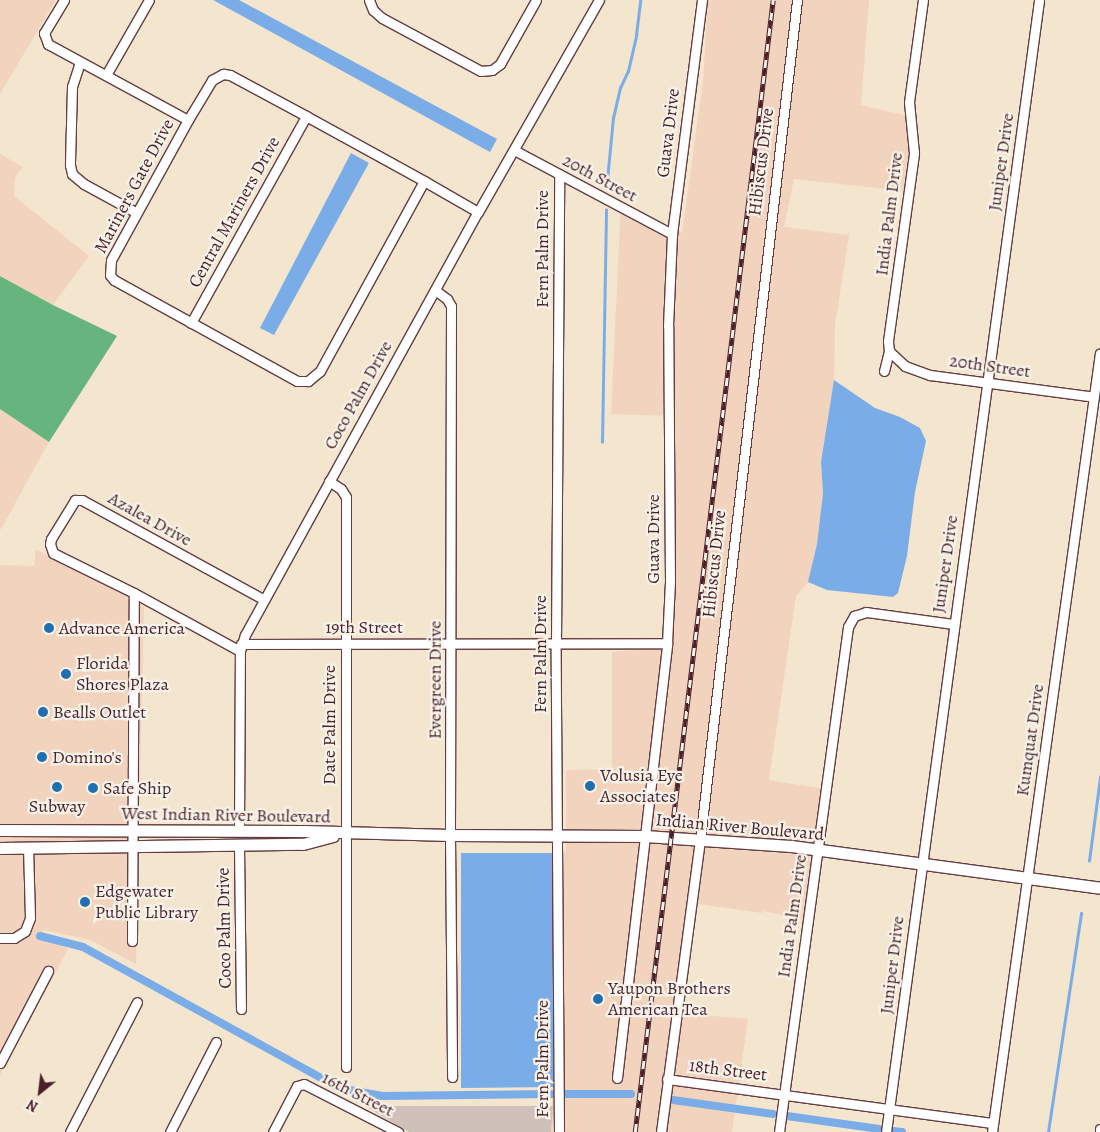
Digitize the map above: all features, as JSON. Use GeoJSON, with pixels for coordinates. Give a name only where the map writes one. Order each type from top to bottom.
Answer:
{"type":"FeatureCollection","features":[{"type":"Feature","properties":{"kind":"main road","name":"West Indian River Boulevard"},"geometry":{"type":"LineString","coordinates":[[0,830],[240,831],[345,834]]}},
{"type":"Feature","properties":{"kind":"main road","name":"Indian River Boulevard"},"geometry":{"type":"LineString","coordinates":[[345,834],[645,836],[818,850],[1100,888]]}},
{"type":"Feature","properties":{"kind":"main road","name":"West Indian River Boulevard"},"geometry":{"type":"LineString","coordinates":[[0,848],[132,848],[303,844],[345,834]]}},
{"type":"Feature","properties":{"kind":"street"},"geometry":{"type":"LineString","coordinates":[[64,0],[44,37],[50,46],[188,120]]}},
{"type":"Feature","properties":{"kind":"street"},"geometry":{"type":"LineString","coordinates":[[106,75],[149,0]]}},
{"type":"Feature","properties":{"kind":"street"},"geometry":{"type":"LineString","coordinates":[[369,0],[373,10],[382,18],[481,71],[492,70],[500,64],[536,0]]}},
{"type":"Feature","properties":{"kind":"street","name":"Coco Palm Drive"},"geometry":{"type":"LineString","coordinates":[[240,831],[240,648],[263,599],[478,212],[599,0]]}},
{"type":"Feature","properties":{"kind":"street","name":"Guava Drive"},"geometry":{"type":"LineString","coordinates":[[618,1078],[667,643],[670,581],[668,326],[672,234],[702,0]]}},
{"type":"Feature","properties":{"kind":"street","name":"Hibiscus Drive"},"geometry":{"type":"LineString","coordinates":[[661,1132],[700,840],[798,0]]}},
{"type":"Feature","properties":{"kind":"street","name":"India Palm Drive"},"geometry":{"type":"LineString","coordinates":[[884,371],[889,351],[888,341],[914,153],[909,102],[923,0]]}},
{"type":"Feature","properties":{"kind":"street","name":"Juniper Drive"},"geometry":{"type":"LineString","coordinates":[[886,1132],[1039,0]]}},
{"type":"Feature","properties":{"kind":"street"},"geometry":{"type":"LineString","coordinates":[[80,62],[75,72],[72,86],[70,165],[72,174],[84,184],[137,213]]}},
{"type":"Feature","properties":{"kind":"street","name":"Mariners Gate Drive"},"geometry":{"type":"LineString","coordinates":[[424,180],[315,378],[308,381],[297,381],[114,280],[110,275],[112,260],[188,120],[212,80],[223,74],[230,75],[306,116],[424,180],[478,212]]}},
{"type":"Feature","properties":{"kind":"street","name":"Central Mariners Drive"},"geometry":{"type":"LineString","coordinates":[[191,323],[306,116]]}},
{"type":"Feature","properties":{"kind":"street","name":"20th Street"},"geometry":{"type":"LineString","coordinates":[[514,150],[672,234]]}},
{"type":"Feature","properties":{"kind":"street","name":"Fern Palm Drive"},"geometry":{"type":"LineString","coordinates":[[559,175],[556,643],[559,1132]]}},
{"type":"Feature","properties":{"kind":"street","name":"Evergreen Drive"},"geometry":{"type":"LineString","coordinates":[[435,290],[447,299],[451,306],[450,835],[452,1077]]}},
{"type":"Feature","properties":{"kind":"street","name":"20th Street"},"geometry":{"type":"LineString","coordinates":[[889,351],[905,366],[930,375],[1094,397]]}},
{"type":"Feature","properties":{"kind":"street","name":"Kumquat Drive"},"geometry":{"type":"LineString","coordinates":[[993,1128],[1100,353]]}},
{"type":"Feature","properties":{"kind":"street","name":"Date Palm Drive"},"geometry":{"type":"LineString","coordinates":[[329,481],[341,489],[346,497],[346,1067]]}},
{"type":"Feature","properties":{"kind":"street","name":"Azalea Drive"},"geometry":{"type":"LineString","coordinates":[[53,553],[50,544],[55,532],[74,500],[82,500],[263,599]]}},
{"type":"Feature","properties":{"kind":"street","name":"19th Street"},"geometry":{"type":"LineString","coordinates":[[53,553],[240,648],[345,643],[667,643]]}},
{"type":"Feature","properties":{"kind":"street"},"geometry":{"type":"LineString","coordinates":[[132,941],[134,593]]}},
{"type":"Feature","properties":{"kind":"street","name":"India Palm Drive"},"geometry":{"type":"LineString","coordinates":[[779,1132],[848,627],[854,616],[866,612],[954,624]]}},
{"type":"Feature","properties":{"kind":"street","name":"Coco Palm Drive"},"geometry":{"type":"LineString","coordinates":[[239,846],[241,1009]]}},
{"type":"Feature","properties":{"kind":"street"},"geometry":{"type":"LineString","coordinates":[[0,938],[14,938],[25,931],[30,918],[28,848]]}},
{"type":"Feature","properties":{"kind":"street"},"geometry":{"type":"LineString","coordinates":[[0,1063],[48,971]]}},
{"type":"Feature","properties":{"kind":"street"},"geometry":{"type":"LineString","coordinates":[[70,1132],[136,1002]]}},
{"type":"Feature","properties":{"kind":"street"},"geometry":{"type":"LineString","coordinates":[[170,1132],[216,1042]]}},
{"type":"Feature","properties":{"kind":"street","name":"18th Street"},"geometry":{"type":"LineString","coordinates":[[667,1079],[890,1108],[993,1128]]}},
{"type":"Feature","properties":{"kind":"street","name":"16th Street"},"geometry":{"type":"LineString","coordinates":[[274,1132],[297,1086],[304,1084],[398,1132]]}},
{"type":"Feature","properties":{"kind":"shaded area"},"geometry":{"type":"Polygon","coordinates":[[[0,0],[56,0],[0,94],[0,0]]]}},
{"type":"Feature","properties":{"kind":"shaded area"},"geometry":{"type":"Polygon","coordinates":[[[708,0],[869,0],[861,105],[916,118],[904,191],[794,179],[784,227],[849,235],[835,326],[834,393],[821,462],[823,493],[817,544],[809,581],[796,596],[769,780],[831,790],[824,846],[566,831],[566,770],[612,769],[612,652],[672,647],[670,416],[611,414],[621,202],[682,233],[703,81],[708,0]]]}},
{"type":"Feature","properties":{"kind":"shaded area"},"geometry":{"type":"Polygon","coordinates":[[[0,154],[23,167],[15,178],[14,196],[89,256],[53,305],[0,276],[0,154]]]}},
{"type":"Feature","properties":{"kind":"shaded area"},"geometry":{"type":"Polygon","coordinates":[[[0,409],[49,442],[1,529],[0,529],[0,409]]]}},
{"type":"Feature","properties":{"kind":"shaded area"},"geometry":{"type":"Polygon","coordinates":[[[36,550],[107,584],[144,607],[139,827],[0,826],[0,565],[34,566],[36,550]]]}},
{"type":"Feature","properties":{"kind":"shaded area"},"geometry":{"type":"Polygon","coordinates":[[[0,835],[139,835],[139,843],[0,844],[0,835]]]}},
{"type":"Feature","properties":{"kind":"shaded area"},"geometry":{"type":"Polygon","coordinates":[[[566,840],[645,841],[822,855],[814,922],[763,911],[762,913],[691,903],[679,1013],[748,1019],[732,1132],[551,1132],[553,1087],[553,853],[566,852],[566,840]]]}},
{"type":"Feature","properties":{"kind":"shaded area"},"geometry":{"type":"Polygon","coordinates":[[[0,852],[139,852],[136,964],[90,940],[44,930],[42,937],[68,949],[0,1075],[0,852]]]}},
{"type":"Feature","properties":{"kind":"shaded area"},"geometry":{"type":"Polygon","coordinates":[[[365,1106],[553,1106],[551,1132],[409,1132],[365,1106]]]}},
{"type":"Feature","properties":{"kind":"green space"},"geometry":{"type":"Polygon","coordinates":[[[0,276],[53,305],[117,336],[49,442],[0,409],[0,276]]]}},
{"type":"Feature","properties":{"kind":"water"},"geometry":{"type":"Polygon","coordinates":[[[213,0],[239,0],[497,139],[490,152],[213,0]]]}},
{"type":"Feature","properties":{"kind":"water"},"geometry":{"type":"Polygon","coordinates":[[[351,153],[369,163],[274,335],[260,328],[351,153]]]}},
{"type":"Feature","properties":{"kind":"water"},"geometry":{"type":"Polygon","coordinates":[[[834,380],[875,408],[900,417],[920,428],[926,441],[915,492],[907,556],[898,593],[893,597],[827,590],[808,582],[817,544],[823,493],[821,462],[834,380]]]}},
{"type":"Feature","properties":{"kind":"water"},"geometry":{"type":"Polygon","coordinates":[[[461,853],[553,853],[553,1087],[461,1088],[461,853]]]}},
{"type":"Feature","properties":{"kind":"waterway"},"geometry":{"type":"LineString","coordinates":[[607,180],[613,118],[620,88],[628,71],[636,35],[640,0]]}},
{"type":"Feature","properties":{"kind":"waterway"},"geometry":{"type":"LineString","coordinates":[[602,442],[606,210]]}},
{"type":"Feature","properties":{"kind":"waterway"},"geometry":{"type":"LineString","coordinates":[[1089,861],[1100,777]]}},
{"type":"Feature","properties":{"kind":"waterway"},"geometry":{"type":"LineString","coordinates":[[1048,1132],[1081,913]]}},
{"type":"Feature","properties":{"kind":"waterway"},"geometry":{"type":"LineString","coordinates":[[40,936],[83,947],[339,1088],[382,1096],[551,1094]]}},
{"type":"Feature","properties":{"kind":"waterway"},"geometry":{"type":"LineString","coordinates":[[565,1094],[631,1094]]}},
{"type":"Feature","properties":{"kind":"waterway"},"geometry":{"type":"LineString","coordinates":[[673,1100],[773,1114]]}},
{"type":"Feature","properties":{"kind":"waterway"},"geometry":{"type":"LineString","coordinates":[[787,1116],[879,1129]]}},
{"type":"Feature","properties":{"kind":"waterway"},"geometry":{"type":"LineString","coordinates":[[893,1131],[902,1132]]}},
{"type":"Feature","properties":{"kind":"railway"},"geometry":{"type":"LineString","coordinates":[[635,1132],[773,0]]}},
{"type":"Feature","properties":{"kind":"place","name":"Advance America"},"geometry":{"type":"Point","coordinates":[49,628]}},
{"type":"Feature","properties":{"kind":"place","name":"Florida Shores Plaza"},"geometry":{"type":"Point","coordinates":[66,674]}},
{"type":"Feature","properties":{"kind":"place","name":"Bealls Outlet"},"geometry":{"type":"Point","coordinates":[43,712]}},
{"type":"Feature","properties":{"kind":"place","name":"Domino's"},"geometry":{"type":"Point","coordinates":[42,757]}},
{"type":"Feature","properties":{"kind":"place","name":"Volusia Eye Associates"},"geometry":{"type":"Point","coordinates":[590,786]}},
{"type":"Feature","properties":{"kind":"place","name":"Subway"},"geometry":{"type":"Point","coordinates":[57,787]}},
{"type":"Feature","properties":{"kind":"place","name":"Safe Ship"},"geometry":{"type":"Point","coordinates":[93,788]}},
{"type":"Feature","properties":{"kind":"place","name":"Edgewater Public Library"},"geometry":{"type":"Point","coordinates":[85,902]}},
{"type":"Feature","properties":{"kind":"place","name":"Yaupon Brothers American Tea"},"geometry":{"type":"Point","coordinates":[598,999]}}]}
